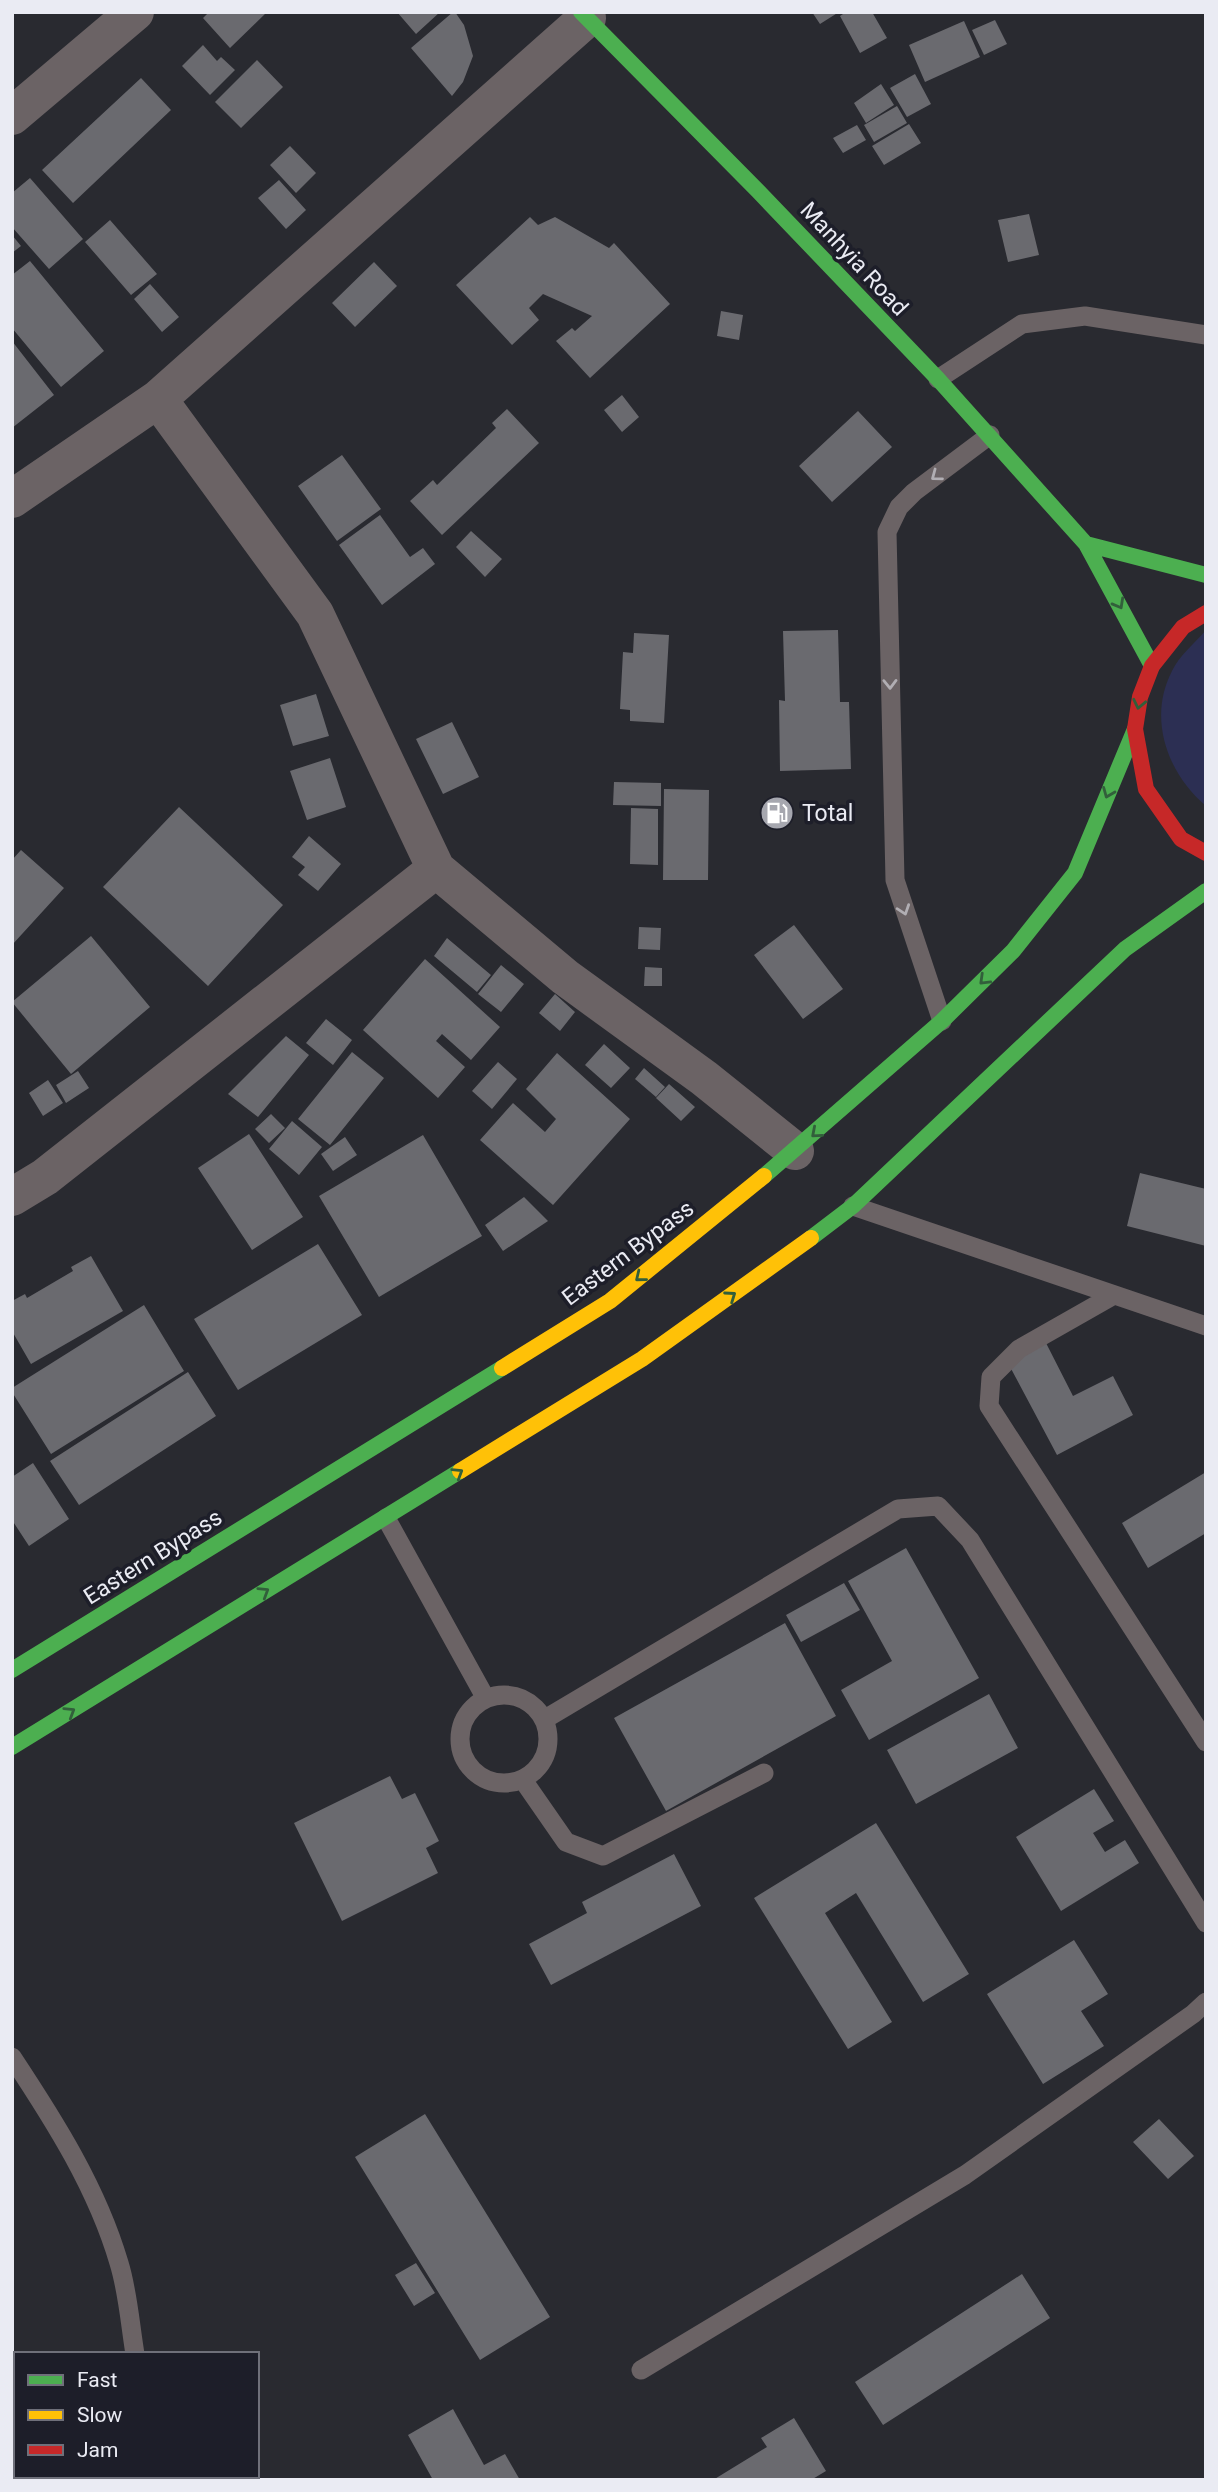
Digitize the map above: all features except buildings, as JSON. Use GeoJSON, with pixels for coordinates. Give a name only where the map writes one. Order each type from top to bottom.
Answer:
{"type":"FeatureCollection","features":[{"type":"Feature","properties":{"kind":"main road","name":"Manhyia Road"},"geometry":{"type":"LineString","coordinates":[[584,15],[758,191],[937,379],[1086,544],[1152,666]]}},
{"type":"Feature","properties":{"kind":"main road"},"geometry":{"type":"LineString","coordinates":[[1086,544],[1206,575]]}},
{"type":"Feature","properties":{"kind":"main road"},"geometry":{"type":"LineString","coordinates":[[1206,613],[1183,627],[1152,666],[1140,697],[1135,729],[1146,789],[1181,839],[1206,853]]}},
{"type":"Feature","properties":{"kind":"main road","name":"Eastern Bypass"},"geometry":{"type":"LineString","coordinates":[[12,1670],[610,1301],[795,1151],[942,1021],[1013,951],[1075,873],[1135,729]]}},
{"type":"Feature","properties":{"kind":"main road"},"geometry":{"type":"LineString","coordinates":[[12,1747],[642,1359],[789,1255],[853,1206],[1125,949],[1206,891]]}},
{"type":"Feature","properties":{"kind":"street"},"geometry":{"type":"LineString","coordinates":[[12,117],[135,12]]}},
{"type":"Feature","properties":{"kind":"street"},"geometry":{"type":"LineString","coordinates":[[12,499],[158,399],[584,15]]}},
{"type":"Feature","properties":{"kind":"street"},"geometry":{"type":"LineString","coordinates":[[158,399],[315,614],[436,869],[565,977],[704,1078],[795,1151]]}},
{"type":"Feature","properties":{"kind":"street"},"geometry":{"type":"LineString","coordinates":[[12,1197],[45,1177],[436,869]]}},
{"type":"Feature","properties":{"kind":"lane"},"geometry":{"type":"LineString","coordinates":[[937,379],[1023,324],[1085,316],[1206,335]]}},
{"type":"Feature","properties":{"kind":"lane"},"geometry":{"type":"LineString","coordinates":[[942,1021],[895,880],[887,532],[899,507],[914,492],[990,435]]}},
{"type":"Feature","properties":{"kind":"lane"},"geometry":{"type":"LineString","coordinates":[[853,1206],[1206,1326]]}},
{"type":"Feature","properties":{"kind":"lane"},"geometry":{"type":"LineString","coordinates":[[1114,1294],[1019,1349],[991,1377],[989,1406],[1206,1742]]}},
{"type":"Feature","properties":{"kind":"lane"},"geometry":{"type":"LineString","coordinates":[[545,1720],[898,1509],[938,1506],[970,1540],[1206,1923]]}},
{"type":"Feature","properties":{"kind":"lane"},"geometry":{"type":"LineString","coordinates":[[386,1518],[485,1697]]}},
{"type":"Feature","properties":{"kind":"lane"},"geometry":{"type":"LineString","coordinates":[[508,1693],[530,1702],[545,1720],[549,1742],[541,1765],[523,1780],[500,1784],[478,1776],[463,1758],[459,1734],[467,1712],[485,1697],[508,1693]]}},
{"type":"Feature","properties":{"kind":"lane"},"geometry":{"type":"LineString","coordinates":[[523,1780],[566,1842],[603,1856],[764,1773]]}},
{"type":"Feature","properties":{"kind":"lane"},"geometry":{"type":"LineString","coordinates":[[641,2370],[965,2175],[1193,2014],[1206,2001]]}},
{"type":"Feature","properties":{"kind":"lane"},"geometry":{"type":"LineString","coordinates":[[12,2057],[56,2124],[91,2188],[119,2264],[135,2352]]}},
{"type":"Feature","properties":{"kind":"shaded area"},"geometry":{"type":"Polygon","coordinates":[[[1206,630],[1206,806],[1181,778],[1172,762],[1165,744],[1161,708],[1175,665],[1206,630]]]}},
{"type":"Feature","properties":{"kind":"traffic: fast"},"geometry":{"type":"LineString","coordinates":[[581,12],[938,379],[1086,544],[1152,666]]}},
{"type":"Feature","properties":{"kind":"traffic: fast"},"geometry":{"type":"LineString","coordinates":[[1086,544],[1206,575]]}},
{"type":"Feature","properties":{"kind":"traffic: fast"},"geometry":{"type":"LineString","coordinates":[[764,1176],[942,1021],[1013,951],[1075,873],[1135,729]]}},
{"type":"Feature","properties":{"kind":"traffic: fast"},"geometry":{"type":"LineString","coordinates":[[811,1238],[853,1206],[1125,949],[1206,891]]}},
{"type":"Feature","properties":{"kind":"traffic: fast"},"geometry":{"type":"LineString","coordinates":[[12,1670],[502,1368]]}},
{"type":"Feature","properties":{"kind":"traffic: fast"},"geometry":{"type":"LineString","coordinates":[[12,1747],[460,1471]]}},
{"type":"Feature","properties":{"kind":"traffic: slow"},"geometry":{"type":"LineString","coordinates":[[502,1368],[610,1301],[764,1176]]}},
{"type":"Feature","properties":{"kind":"traffic: slow"},"geometry":{"type":"LineString","coordinates":[[460,1471],[642,1359],[811,1238]]}},
{"type":"Feature","properties":{"kind":"traffic: jam"},"geometry":{"type":"LineString","coordinates":[[1206,613],[1183,627],[1152,666],[1140,697],[1135,729],[1146,789],[1181,839],[1206,853]]}},
{"type":"Feature","properties":{"kind":"place","name":"Total"},"geometry":{"type":"Point","coordinates":[777,813]}}]}
